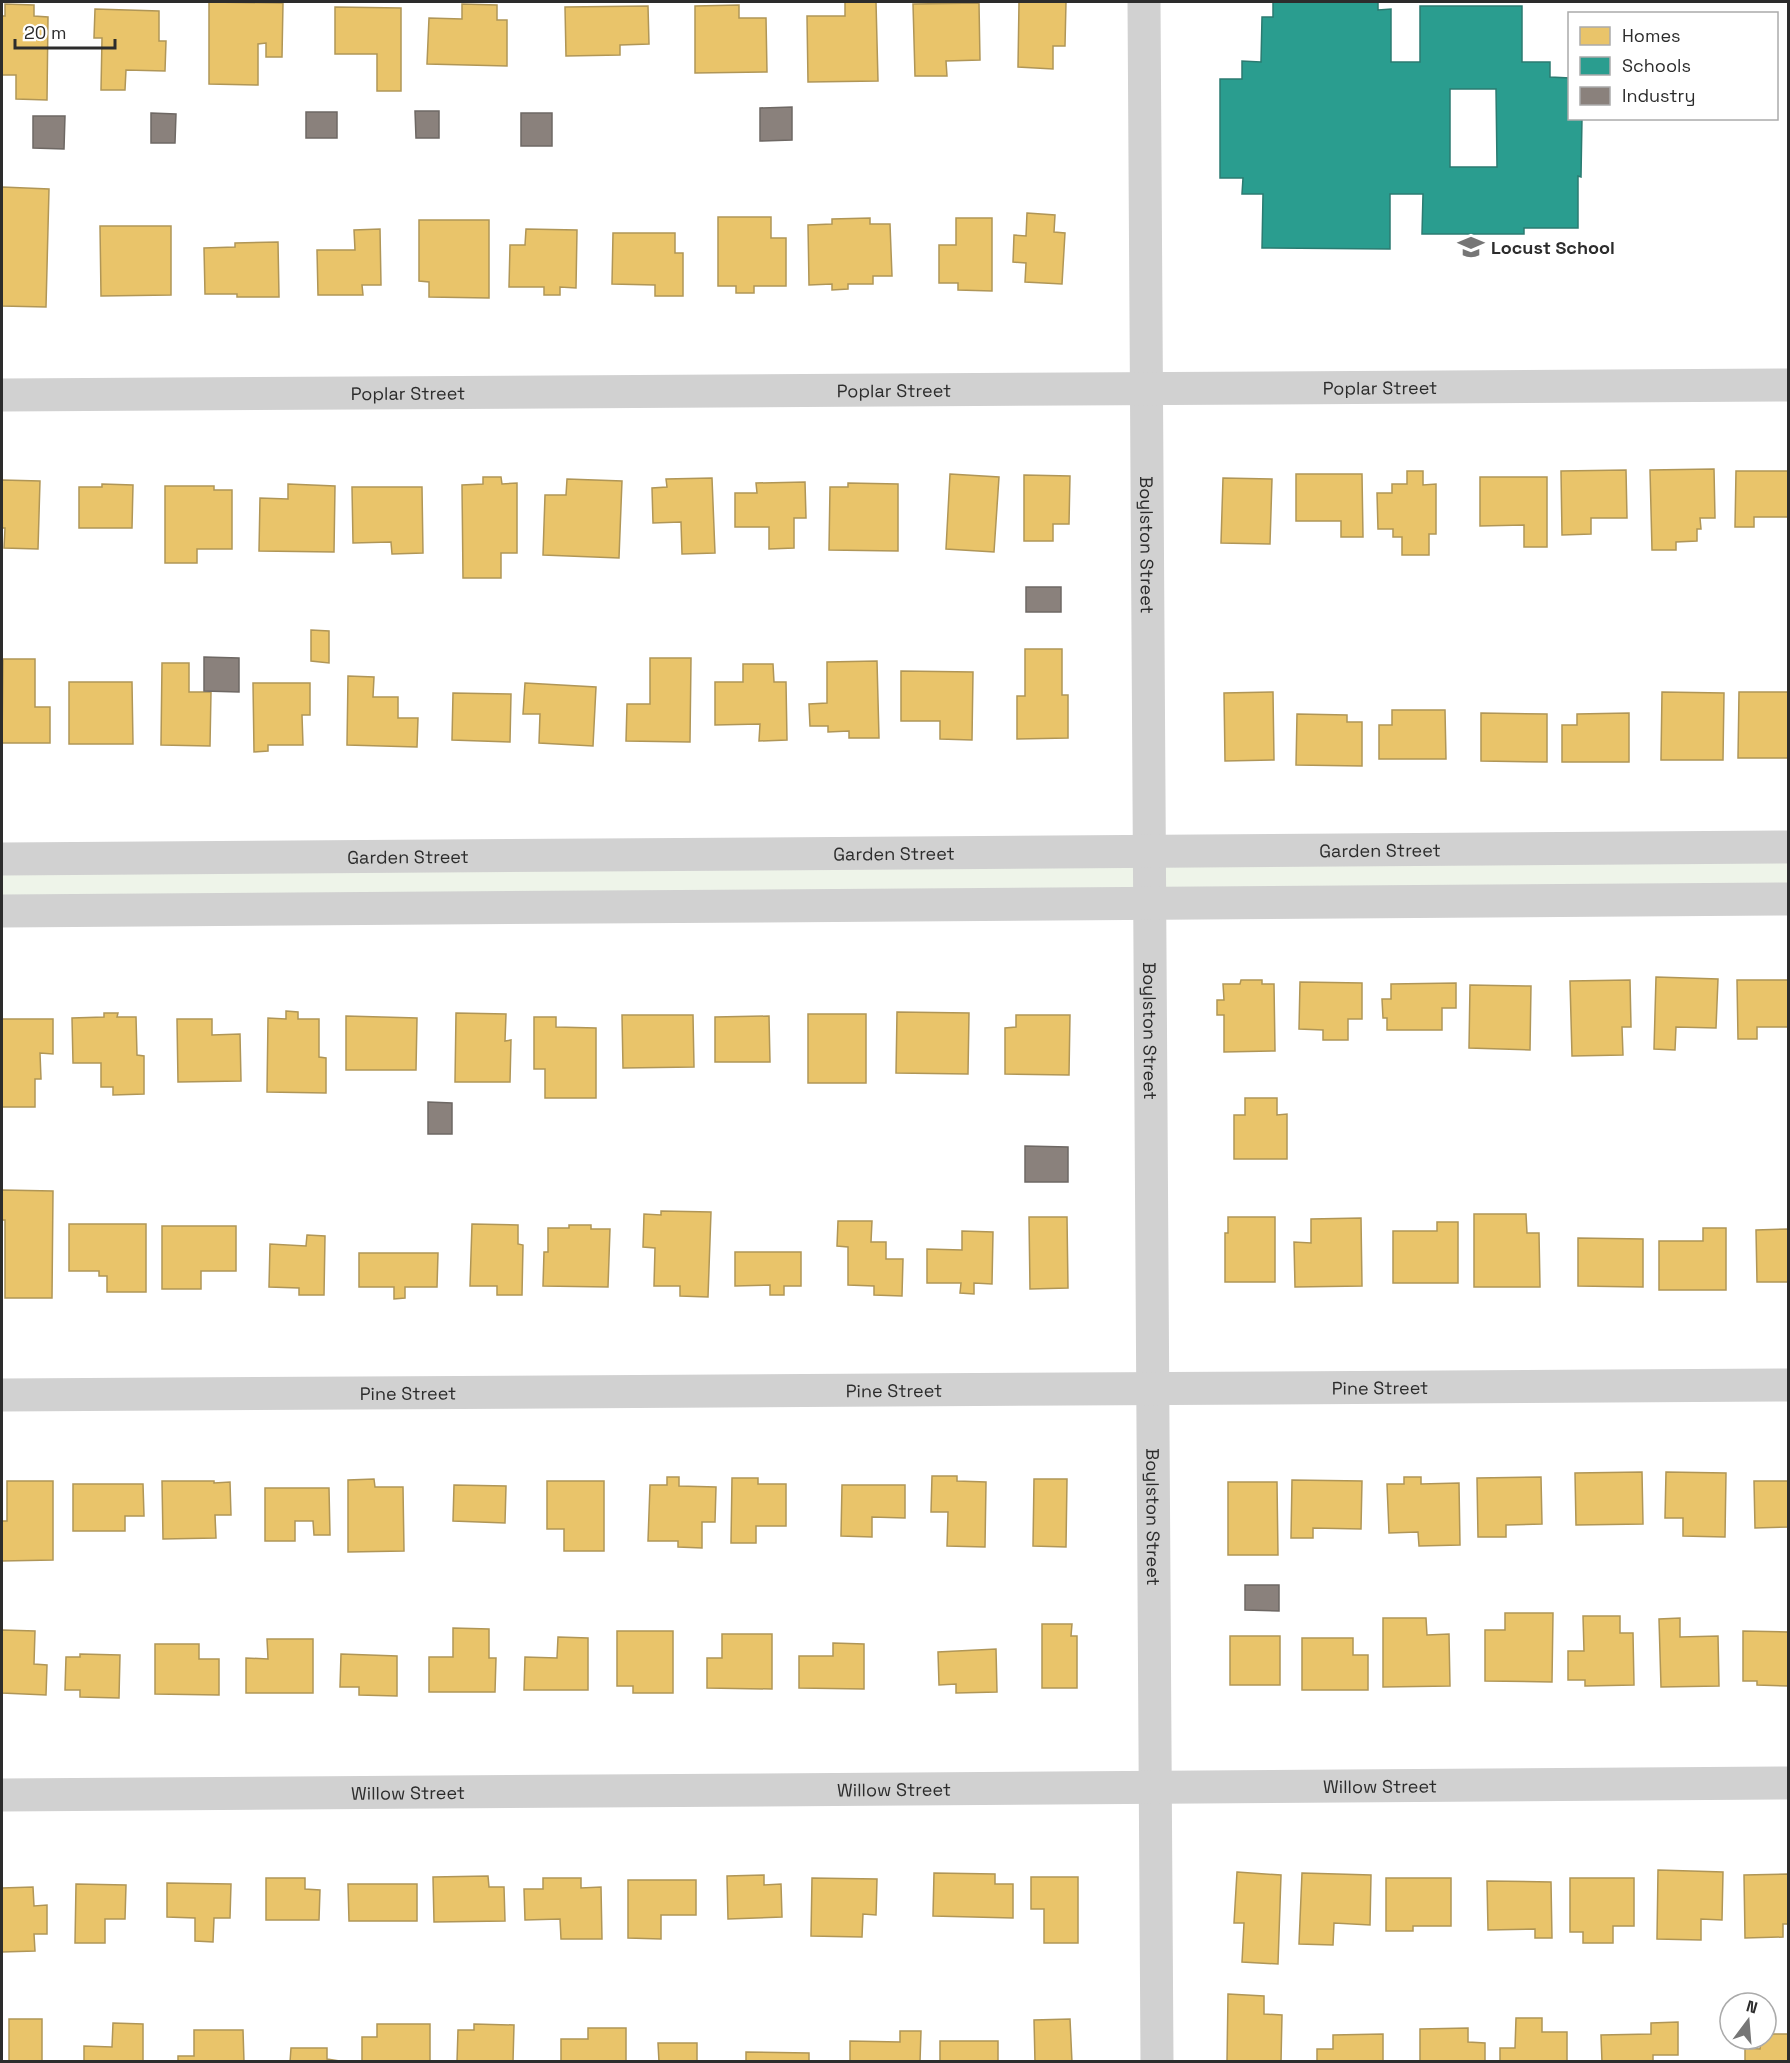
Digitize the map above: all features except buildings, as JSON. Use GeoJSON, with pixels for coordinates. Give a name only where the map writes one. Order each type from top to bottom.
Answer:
{"type":"FeatureCollection","features":[{"type":"Feature","properties":{"kind":"street","name":"Boylston Street"},"geometry":{"type":"LineString","coordinates":[[1144,2],[1157,2061]]}},
{"type":"Feature","properties":{"kind":"street","name":"Poplar Street"},"geometry":{"type":"LineString","coordinates":[[2,395],[1788,385]]}},
{"type":"Feature","properties":{"kind":"street","name":"Garden Street"},"geometry":{"type":"LineString","coordinates":[[2,859],[1788,847]]}},
{"type":"Feature","properties":{"kind":"street"},"geometry":{"type":"LineString","coordinates":[[1581,848],[1585,901]]}},
{"type":"Feature","properties":{"kind":"street"},"geometry":{"type":"LineString","coordinates":[[514,855],[516,908]]}},
{"type":"Feature","properties":{"kind":"street"},"geometry":{"type":"LineString","coordinates":[[2,911],[1788,899]]}},
{"type":"Feature","properties":{"kind":"street","name":"Pine Street"},"geometry":{"type":"LineString","coordinates":[[2,1395],[1788,1385]]}},
{"type":"Feature","properties":{"kind":"street","name":"Willow Street"},"geometry":{"type":"LineString","coordinates":[[2,1795],[1788,1783]]}},
{"type":"Feature","properties":{"kind":"shaded area"},"geometry":{"type":"Polygon","coordinates":[[[1788,852],[1788,897],[2,906],[2,864],[1788,852]]]}},
{"type":"Feature","properties":{"kind":"place","name":"Locust School"},"geometry":{"type":"Point","coordinates":[1471,247]}}]}
